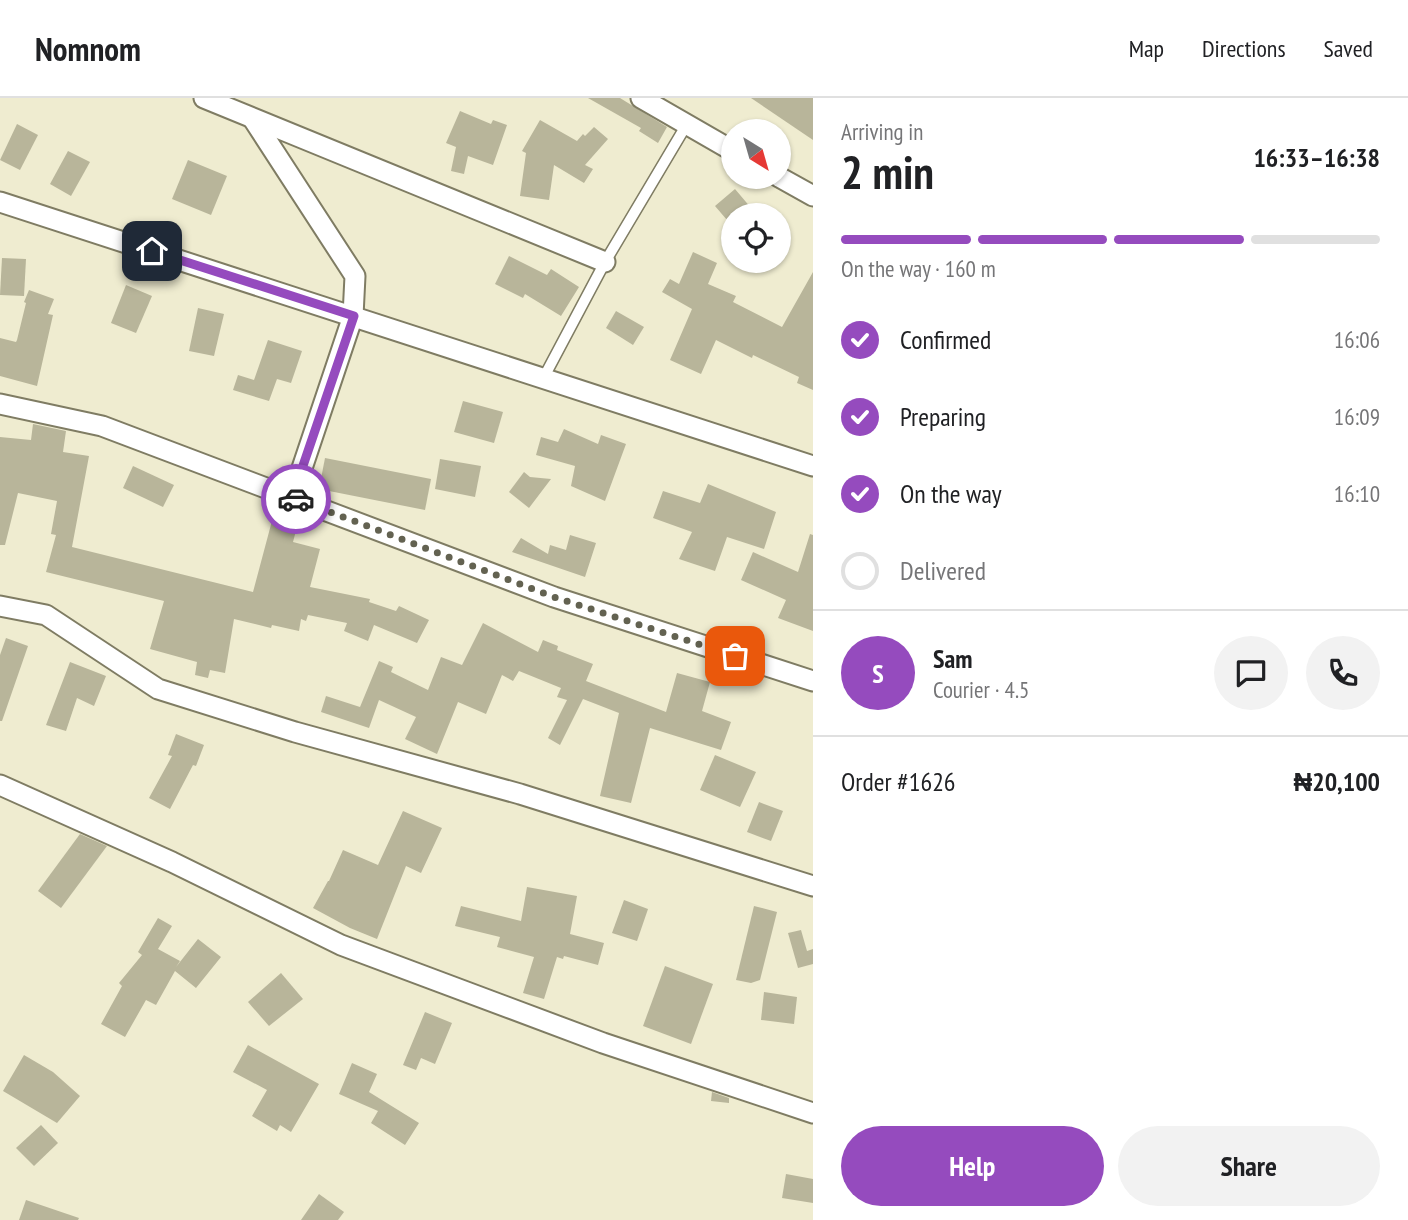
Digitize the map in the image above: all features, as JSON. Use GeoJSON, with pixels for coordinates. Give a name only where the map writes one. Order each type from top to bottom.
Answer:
{"type":"FeatureCollection","features":[{"type":"Feature","properties":{"kind":"street"},"geometry":{"type":"LineString","coordinates":[[204,98],[605,262]]}},
{"type":"Feature","properties":{"kind":"street"},"geometry":{"type":"LineString","coordinates":[[641,98],[721,144]]}},
{"type":"Feature","properties":{"kind":"street"},"geometry":{"type":"LineString","coordinates":[[253,118],[355,276],[354,316],[292,498]]}},
{"type":"Feature","properties":{"kind":"street"},"geometry":{"type":"LineString","coordinates":[[791,184],[813,196]]}},
{"type":"Feature","properties":{"kind":"street"},"geometry":{"type":"LineString","coordinates":[[0,202],[813,466]]}},
{"type":"Feature","properties":{"kind":"street"},"geometry":{"type":"LineString","coordinates":[[0,404],[102,426],[554,597],[813,681]]}},
{"type":"Feature","properties":{"kind":"street"},"geometry":{"type":"LineString","coordinates":[[0,606],[46,615],[158,689],[295,732],[520,794],[813,886]]}},
{"type":"Feature","properties":{"kind":"street"},"geometry":{"type":"LineString","coordinates":[[0,785],[172,862],[341,944],[603,1043],[813,1113]]}},
{"type":"Feature","properties":{"kind":"lane"},"geometry":{"type":"LineString","coordinates":[[544,377],[605,262],[687,124]]}},
{"type":"Feature","properties":{"kind":"building"},"geometry":{"type":"Polygon","coordinates":[[[588,98],[620,98],[667,127],[658,143],[639,131],[641,128],[588,98]]]}},
{"type":"Feature","properties":{"kind":"building"},"geometry":{"type":"Polygon","coordinates":[[[751,98],[813,98],[813,140],[791,125],[791,119],[782,119],[751,98]]]}},
{"type":"Feature","properties":{"kind":"building"},"geometry":{"type":"Polygon","coordinates":[[[460,111],[491,124],[493,120],[507,125],[493,165],[468,156],[464,174],[451,171],[456,147],[446,143],[460,111]]]}},
{"type":"Feature","properties":{"kind":"building"},"geometry":{"type":"Polygon","coordinates":[[[540,120],[577,141],[594,127],[608,139],[585,165],[593,169],[584,183],[554,165],[549,200],[520,196],[526,153],[522,151],[540,120]]]}},
{"type":"Feature","properties":{"kind":"building"},"geometry":{"type":"Polygon","coordinates":[[[17,124],[38,135],[20,170],[0,160],[17,124]]]}},
{"type":"Feature","properties":{"kind":"building"},"geometry":{"type":"Polygon","coordinates":[[[68,151],[90,162],[71,196],[50,184],[68,151]]]}},
{"type":"Feature","properties":{"kind":"building"},"geometry":{"type":"Polygon","coordinates":[[[188,160],[227,176],[211,215],[172,199],[188,160]]]}},
{"type":"Feature","properties":{"kind":"building"},"geometry":{"type":"Polygon","coordinates":[[[735,189],[747,203],[721,203],[721,213],[715,206],[735,189]]]}},
{"type":"Feature","properties":{"kind":"building"},"geometry":{"type":"Polygon","coordinates":[[[693,252],[717,263],[708,284],[736,296],[733,302],[782,327],[813,272],[813,390],[797,383],[799,377],[716,340],[701,374],[670,360],[692,309],[662,292],[670,279],[679,284],[693,252]]]}},
{"type":"Feature","properties":{"kind":"building"},"geometry":{"type":"Polygon","coordinates":[[[509,256],[547,275],[551,269],[579,287],[561,316],[525,294],[523,298],[495,284],[509,256]]]}},
{"type":"Feature","properties":{"kind":"building"},"geometry":{"type":"Polygon","coordinates":[[[2,258],[26,259],[24,296],[0,295],[2,258]]]}},
{"type":"Feature","properties":{"kind":"building"},"geometry":{"type":"Polygon","coordinates":[[[126,285],[152,296],[136,333],[111,323],[126,285]]]}},
{"type":"Feature","properties":{"kind":"building"},"geometry":{"type":"Polygon","coordinates":[[[29,290],[54,299],[48,314],[53,315],[37,386],[0,376],[0,338],[16,342],[29,290]]]}},
{"type":"Feature","properties":{"kind":"building"},"geometry":{"type":"Polygon","coordinates":[[[198,308],[224,314],[214,356],[189,351],[198,308]]]}},
{"type":"Feature","properties":{"kind":"building"},"geometry":{"type":"Polygon","coordinates":[[[616,311],[644,327],[633,345],[606,328],[616,311]]]}},
{"type":"Feature","properties":{"kind":"building"},"geometry":{"type":"Polygon","coordinates":[[[268,340],[302,351],[291,383],[277,379],[269,401],[233,390],[238,375],[254,380],[268,340]]]}},
{"type":"Feature","properties":{"kind":"building"},"geometry":{"type":"Polygon","coordinates":[[[463,401],[503,412],[494,443],[454,432],[463,401]]]}},
{"type":"Feature","properties":{"kind":"building"},"geometry":{"type":"Polygon","coordinates":[[[33,424],[66,431],[63,452],[89,456],[72,547],[253,592],[273,517],[298,523],[293,542],[320,549],[310,587],[370,599],[369,602],[396,611],[399,606],[429,620],[417,643],[374,625],[368,641],[344,631],[347,623],[308,615],[306,621],[301,619],[299,631],[272,625],[271,628],[234,619],[225,673],[210,670],[208,678],[195,675],[197,662],[150,649],[164,601],[46,572],[56,535],[51,534],[57,501],[18,493],[5,545],[0,545],[0,437],[31,440],[33,424]]]}},
{"type":"Feature","properties":{"kind":"building"},"geometry":{"type":"Polygon","coordinates":[[[564,429],[598,444],[601,435],[626,444],[605,501],[571,486],[575,466],[536,455],[541,437],[558,442],[564,429]]]}},
{"type":"Feature","properties":{"kind":"building"},"geometry":{"type":"Polygon","coordinates":[[[325,458],[431,479],[425,510],[319,489],[325,458]]]}},
{"type":"Feature","properties":{"kind":"building"},"geometry":{"type":"Polygon","coordinates":[[[440,459],[481,466],[475,497],[435,489],[440,459]]]}},
{"type":"Feature","properties":{"kind":"building"},"geometry":{"type":"Polygon","coordinates":[[[133,466],[174,485],[163,507],[123,488],[133,466]]]}},
{"type":"Feature","properties":{"kind":"building"},"geometry":{"type":"Polygon","coordinates":[[[524,472],[530,477],[551,479],[529,508],[509,492],[524,472]]]}},
{"type":"Feature","properties":{"kind":"building"},"geometry":{"type":"Polygon","coordinates":[[[708,484],[776,512],[764,549],[727,537],[715,571],[679,559],[692,532],[653,518],[663,491],[700,503],[708,484]]]}},
{"type":"Feature","properties":{"kind":"building"},"geometry":{"type":"Polygon","coordinates":[[[810,534],[813,535],[813,631],[778,618],[786,600],[741,580],[753,552],[798,572],[810,534]]]}},
{"type":"Feature","properties":{"kind":"building"},"geometry":{"type":"Polygon","coordinates":[[[570,535],[596,543],[585,577],[512,552],[521,538],[548,554],[550,545],[566,550],[570,535]]]}},
{"type":"Feature","properties":{"kind":"building"},"geometry":{"type":"Polygon","coordinates":[[[483,623],[538,652],[543,640],[558,646],[557,650],[593,664],[586,681],[666,712],[677,673],[710,682],[702,711],[731,722],[721,750],[650,728],[631,803],[600,796],[619,713],[583,699],[560,745],[548,738],[567,700],[557,697],[561,688],[519,671],[513,681],[502,675],[486,714],[458,702],[437,754],[405,739],[416,717],[379,700],[369,728],[321,712],[326,696],[360,707],[379,661],[393,667],[391,672],[428,690],[441,657],[462,665],[483,623]]]}},
{"type":"Feature","properties":{"kind":"building"},"geometry":{"type":"Polygon","coordinates":[[[6,638],[28,646],[0,721],[0,655],[6,638]]]}},
{"type":"Feature","properties":{"kind":"building"},"geometry":{"type":"Polygon","coordinates":[[[70,662],[106,676],[94,706],[77,698],[66,731],[46,725],[70,662]]]}},
{"type":"Feature","properties":{"kind":"building"},"geometry":{"type":"Polygon","coordinates":[[[176,734],[204,745],[196,766],[193,765],[170,809],[149,798],[172,756],[168,755],[176,734]]]}},
{"type":"Feature","properties":{"kind":"building"},"geometry":{"type":"Polygon","coordinates":[[[715,755],[756,772],[740,807],[700,790],[715,755]]]}},
{"type":"Feature","properties":{"kind":"building"},"geometry":{"type":"Polygon","coordinates":[[[759,802],[783,811],[771,841],[747,832],[759,802]]]}},
{"type":"Feature","properties":{"kind":"building"},"geometry":{"type":"Polygon","coordinates":[[[403,811],[442,828],[421,873],[406,866],[377,939],[313,908],[343,850],[378,865],[403,811]]]}},
{"type":"Feature","properties":{"kind":"building"},"geometry":{"type":"Polygon","coordinates":[[[80,834],[107,846],[61,908],[38,891],[80,834]]]}},
{"type":"Feature","properties":{"kind":"building"},"geometry":{"type":"Polygon","coordinates":[[[527,887],[577,896],[570,934],[604,943],[598,965],[564,956],[563,959],[557,957],[544,999],[523,993],[534,957],[497,947],[500,937],[455,926],[461,906],[521,921],[527,887]]]}},
{"type":"Feature","properties":{"kind":"building"},"geometry":{"type":"Polygon","coordinates":[[[624,900],[648,909],[637,941],[612,933],[624,900]]]}},
{"type":"Feature","properties":{"kind":"building"},"geometry":{"type":"Polygon","coordinates":[[[754,906],[777,912],[760,980],[751,983],[736,980],[754,906]]]}},
{"type":"Feature","properties":{"kind":"building"},"geometry":{"type":"Polygon","coordinates":[[[158,918],[172,926],[158,949],[180,961],[176,967],[198,939],[221,957],[196,988],[175,971],[156,1005],[146,1000],[125,1037],[101,1024],[122,986],[119,983],[142,955],[138,952],[158,918]]]}},
{"type":"Feature","properties":{"kind":"building"},"geometry":{"type":"Polygon","coordinates":[[[801,930],[807,951],[813,949],[813,964],[798,968],[788,933],[801,930]]]}},
{"type":"Feature","properties":{"kind":"building"},"geometry":{"type":"Polygon","coordinates":[[[665,966],[713,984],[691,1044],[643,1026],[665,966]]]}},
{"type":"Feature","properties":{"kind":"building"},"geometry":{"type":"Polygon","coordinates":[[[281,973],[303,999],[269,1026],[248,1002],[281,973]]]}},
{"type":"Feature","properties":{"kind":"building"},"geometry":{"type":"Polygon","coordinates":[[[764,992],[797,997],[794,1024],[761,1020],[764,992]]]}},
{"type":"Feature","properties":{"kind":"building"},"geometry":{"type":"Polygon","coordinates":[[[425,1012],[452,1023],[435,1064],[421,1058],[416,1070],[403,1065],[425,1012]]]}},
{"type":"Feature","properties":{"kind":"building"},"geometry":{"type":"Polygon","coordinates":[[[248,1045],[319,1084],[291,1132],[280,1125],[277,1131],[252,1116],[267,1090],[233,1072],[248,1045]]]}},
{"type":"Feature","properties":{"kind":"building"},"geometry":{"type":"Polygon","coordinates":[[[24,1055],[53,1072],[80,1096],[57,1123],[3,1091],[24,1055]]]}},
{"type":"Feature","properties":{"kind":"building"},"geometry":{"type":"Polygon","coordinates":[[[352,1063],[377,1074],[369,1092],[419,1123],[405,1145],[371,1123],[378,1111],[339,1094],[352,1063]]]}},
{"type":"Feature","properties":{"kind":"building"},"geometry":{"type":"Polygon","coordinates":[[[712,1092],[729,1098],[729,1103],[711,1101],[712,1092]]]}},
{"type":"Feature","properties":{"kind":"building"},"geometry":{"type":"Polygon","coordinates":[[[41,1125],[58,1143],[34,1166],[16,1148],[41,1125]]]}},
{"type":"Feature","properties":{"kind":"building"},"geometry":{"type":"Polygon","coordinates":[[[786,1174],[813,1179],[813,1203],[782,1198],[786,1174]]]}},
{"type":"Feature","properties":{"kind":"building"},"geometry":{"type":"Polygon","coordinates":[[[319,1194],[344,1212],[338,1220],[301,1220],[319,1194]]]}},
{"type":"Feature","properties":{"kind":"building"},"geometry":{"type":"Polygon","coordinates":[[[26,1200],[79,1218],[19,1220],[26,1200]]]}},
{"type":"Feature","properties":{"kind":"way so far"},"geometry":{"type":"LineString","coordinates":[[296,499],[554,597],[735,656]]}},
{"type":"Feature","properties":{"kind":"route"},"geometry":{"type":"LineString","coordinates":[[152,251],[354,316],[292,498],[296,499]]}}]}
